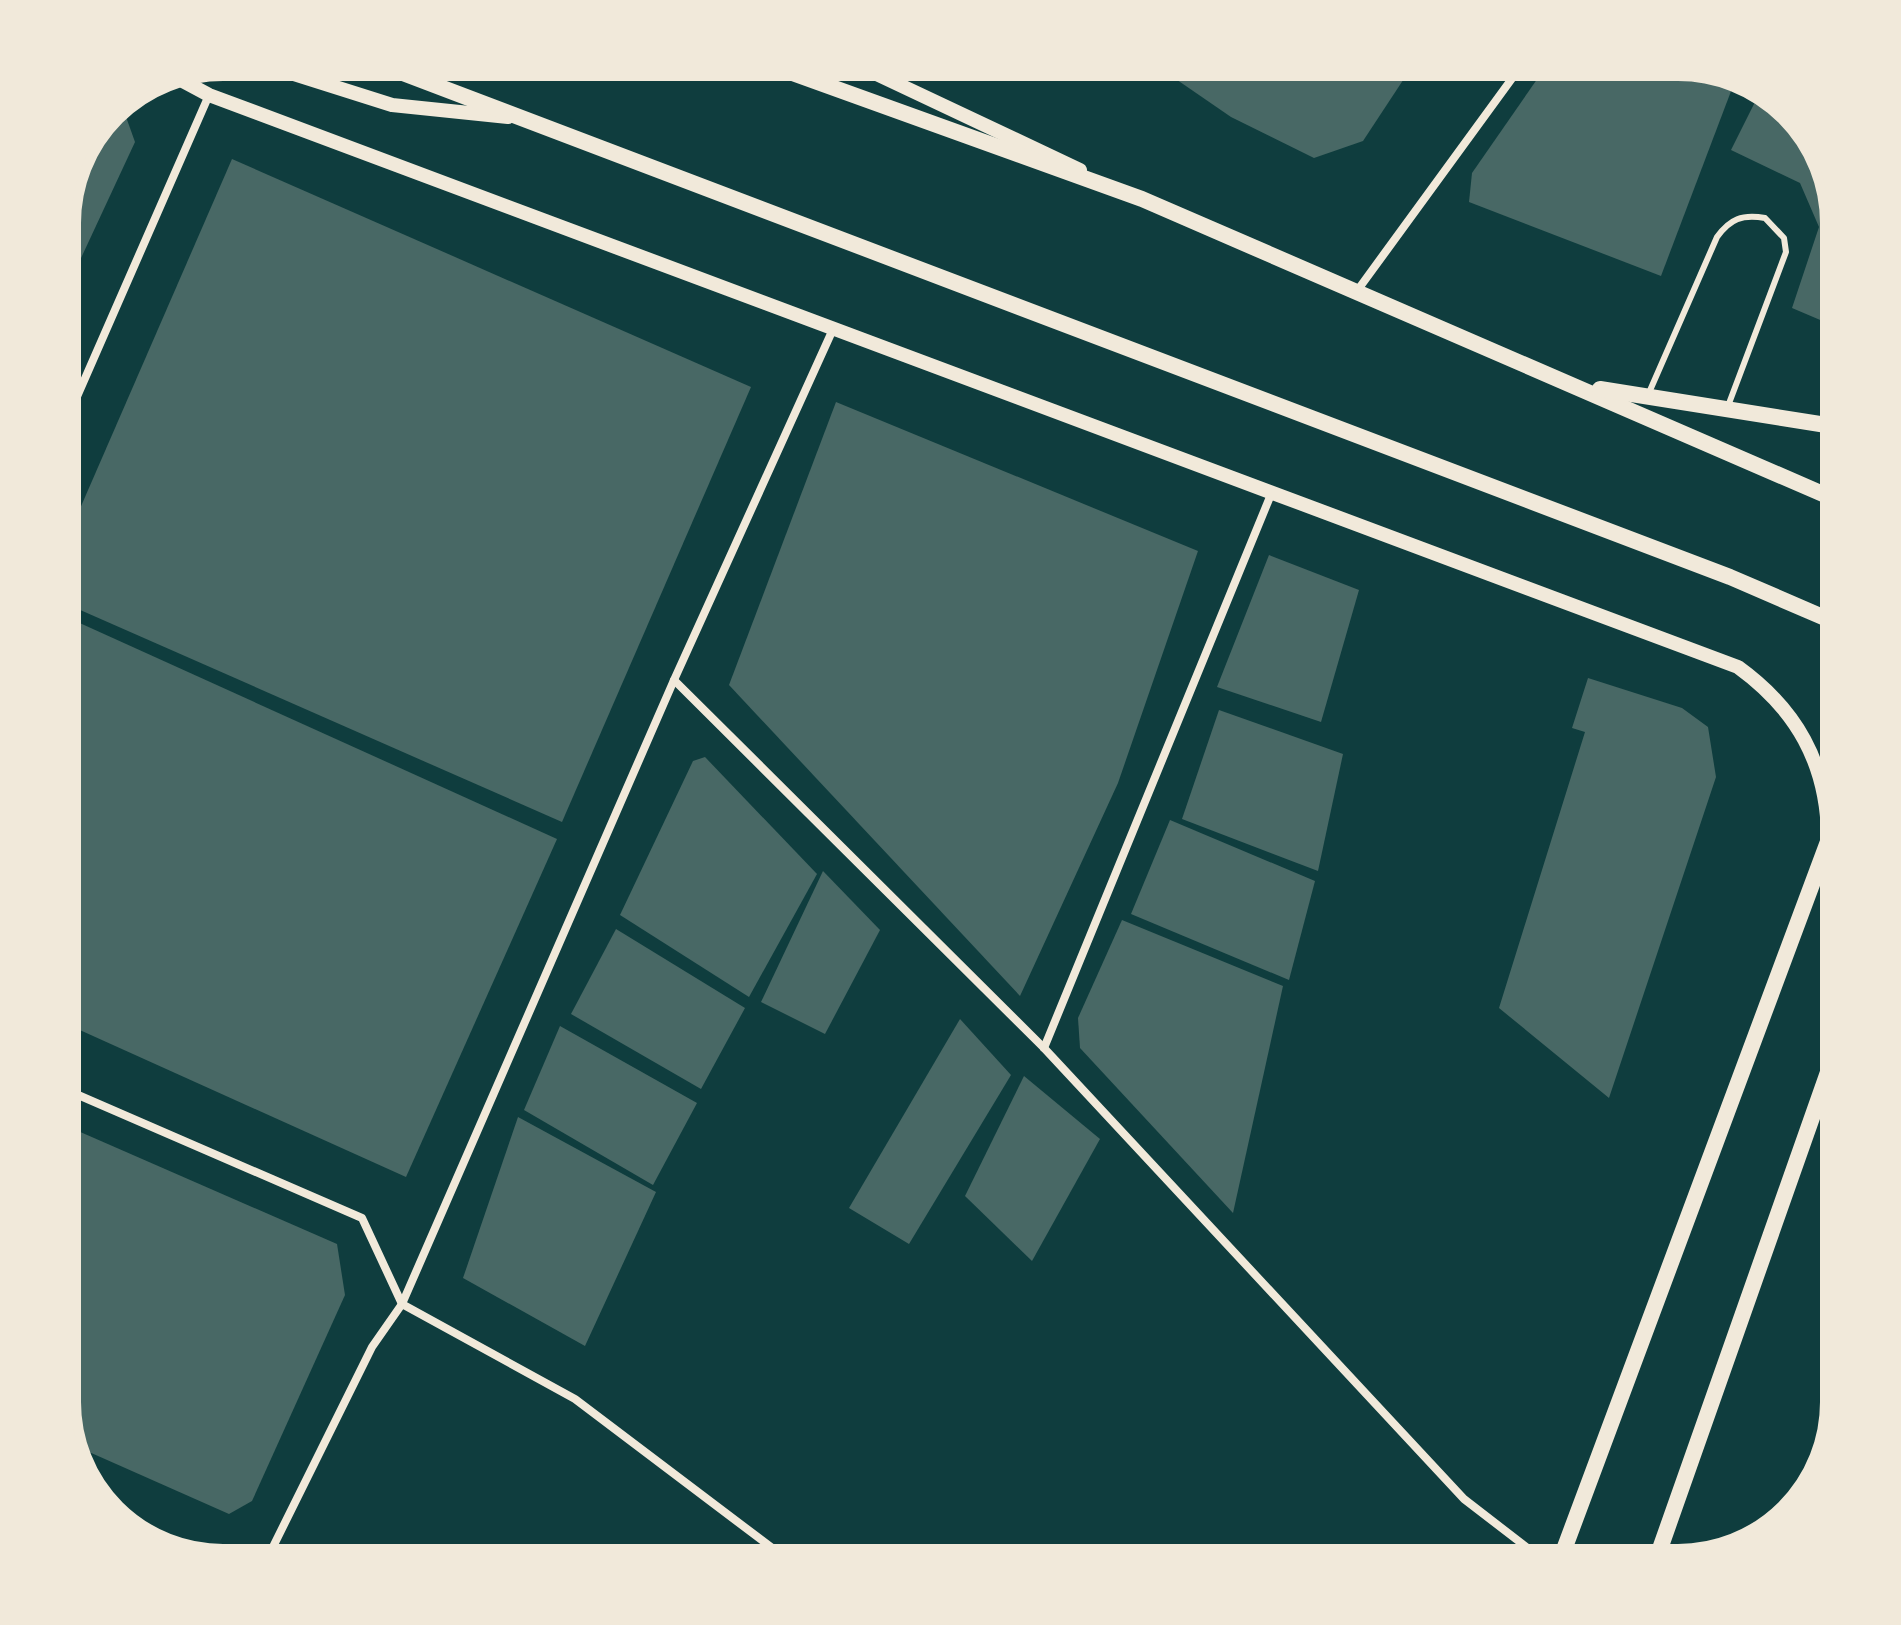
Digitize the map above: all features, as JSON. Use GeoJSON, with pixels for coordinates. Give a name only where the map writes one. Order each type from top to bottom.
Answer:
{"type":"FeatureCollection","features":[{"type":"Feature","properties":{"kind":"main road"},"geometry":{"type":"LineString","coordinates":[[412,76],[1715,571],[1825,618]]}},
{"type":"Feature","properties":{"kind":"main road"},"geometry":{"type":"LineString","coordinates":[[801,76],[1142,199],[1825,495]]}},
{"type":"Feature","properties":{"kind":"main road"},"geometry":{"type":"LineString","coordinates":[[1574,384],[1825,425]]}},
{"type":"Feature","properties":{"kind":"main road"},"geometry":{"type":"LineString","coordinates":[[1564,1549],[1825,851]]}},
{"type":"Feature","properties":{"kind":"main road"},"geometry":{"type":"LineString","coordinates":[[1660,1549],[1825,1081]]}},
{"type":"Feature","properties":{"kind":"street"},"geometry":{"type":"LineString","coordinates":[[300,76],[392,105],[528,119]]}},
{"type":"Feature","properties":{"kind":"street"},"geometry":{"type":"LineString","coordinates":[[881,76],[1142,199]]}},
{"type":"Feature","properties":{"kind":"street"},"geometry":{"type":"LineString","coordinates":[[1357,291],[1514,76]]}},
{"type":"Feature","properties":{"kind":"street"},"geometry":{"type":"LineString","coordinates":[[184,82],[209,95],[1738,667],[1766,687],[1808,742],[1825,797]]}},
{"type":"Feature","properties":{"kind":"street"},"geometry":{"type":"LineString","coordinates":[[76,399],[209,95]]}},
{"type":"Feature","properties":{"kind":"street"},"geometry":{"type":"LineString","coordinates":[[272,1549],[372,1347],[402,1304],[674,680],[834,327]]}},
{"type":"Feature","properties":{"kind":"street"},"geometry":{"type":"LineString","coordinates":[[1044,1048],[1272,491]]}},
{"type":"Feature","properties":{"kind":"street"},"geometry":{"type":"LineString","coordinates":[[674,680],[1044,1048],[1464,1499],[1529,1549]]}},
{"type":"Feature","properties":{"kind":"street"},"geometry":{"type":"LineString","coordinates":[[76,1094],[362,1218],[402,1304],[575,1399],[773,1549]]}},
{"type":"Feature","properties":{"kind":"lane"},"geometry":{"type":"LineString","coordinates":[[1648,396],[1717,237],[1725,225],[1737,218],[1765,218],[1784,238],[1786,252],[1727,409]]}},
{"type":"Feature","properties":{"kind":"building"},"geometry":{"type":"Polygon","coordinates":[[[1171,76],[1406,76],[1363,141],[1314,158],[1231,117],[1171,76]]]}},
{"type":"Feature","properties":{"kind":"building"},"geometry":{"type":"Polygon","coordinates":[[[1539,76],[1687,76],[1733,87],[1661,276],[1469,202],[1472,173],[1539,76]]]}},
{"type":"Feature","properties":{"kind":"building"},"geometry":{"type":"Polygon","coordinates":[[[1756,99],[1788,126],[1805,150],[1820,185],[1825,214],[1825,322],[1792,308],[1819,227],[1800,183],[1731,150],[1756,99]]]}},
{"type":"Feature","properties":{"kind":"building"},"geometry":{"type":"Polygon","coordinates":[[[125,114],[135,142],[76,269],[77,204],[91,158],[106,134],[125,114]]]}},
{"type":"Feature","properties":{"kind":"building"},"geometry":{"type":"Polygon","coordinates":[[[232,159],[751,387],[562,822],[76,608],[76,518],[232,159]]]}},
{"type":"Feature","properties":{"kind":"building"},"geometry":{"type":"Polygon","coordinates":[[[836,402],[1198,551],[1118,783],[1020,996],[729,685],[836,402]]]}},
{"type":"Feature","properties":{"kind":"building"},"geometry":{"type":"Polygon","coordinates":[[[1269,555],[1359,590],[1321,722],[1217,687],[1269,555]]]}},
{"type":"Feature","properties":{"kind":"building"},"geometry":{"type":"Polygon","coordinates":[[[76,621],[557,839],[406,1177],[76,1028],[76,621]]]}},
{"type":"Feature","properties":{"kind":"building"},"geometry":{"type":"Polygon","coordinates":[[[1588,678],[1682,708],[1708,727],[1716,777],[1609,1098],[1499,1008],[1585,732],[1572,728],[1588,678]]]}},
{"type":"Feature","properties":{"kind":"building"},"geometry":{"type":"Polygon","coordinates":[[[1219,710],[1343,754],[1318,871],[1182,819],[1219,710]]]}},
{"type":"Feature","properties":{"kind":"building"},"geometry":{"type":"Polygon","coordinates":[[[705,757],[817,874],[749,997],[620,915],[693,761],[705,757]]]}},
{"type":"Feature","properties":{"kind":"building"},"geometry":{"type":"Polygon","coordinates":[[[1170,820],[1315,881],[1289,980],[1131,914],[1170,820]]]}},
{"type":"Feature","properties":{"kind":"building"},"geometry":{"type":"Polygon","coordinates":[[[823,871],[880,930],[825,1034],[761,1002],[823,871]]]}},
{"type":"Feature","properties":{"kind":"building"},"geometry":{"type":"Polygon","coordinates":[[[1122,920],[1283,986],[1233,1213],[1080,1048],[1078,1018],[1122,920]]]}},
{"type":"Feature","properties":{"kind":"building"},"geometry":{"type":"Polygon","coordinates":[[[616,929],[745,1008],[701,1089],[571,1014],[616,929]]]}},
{"type":"Feature","properties":{"kind":"building"},"geometry":{"type":"Polygon","coordinates":[[[960,1019],[1011,1075],[909,1244],[849,1208],[960,1019]]]}},
{"type":"Feature","properties":{"kind":"building"},"geometry":{"type":"Polygon","coordinates":[[[560,1026],[697,1103],[653,1185],[524,1110],[560,1026]]]}},
{"type":"Feature","properties":{"kind":"building"},"geometry":{"type":"Polygon","coordinates":[[[1024,1076],[1100,1139],[1032,1261],[965,1196],[1024,1076]]]}},
{"type":"Feature","properties":{"kind":"building"},"geometry":{"type":"Polygon","coordinates":[[[518,1117],[656,1192],[585,1346],[463,1278],[518,1117]]]}},
{"type":"Feature","properties":{"kind":"building"},"geometry":{"type":"Polygon","coordinates":[[[76,1130],[337,1244],[345,1295],[252,1501],[229,1514],[84,1450],[76,1411],[76,1130]]]}}]}
